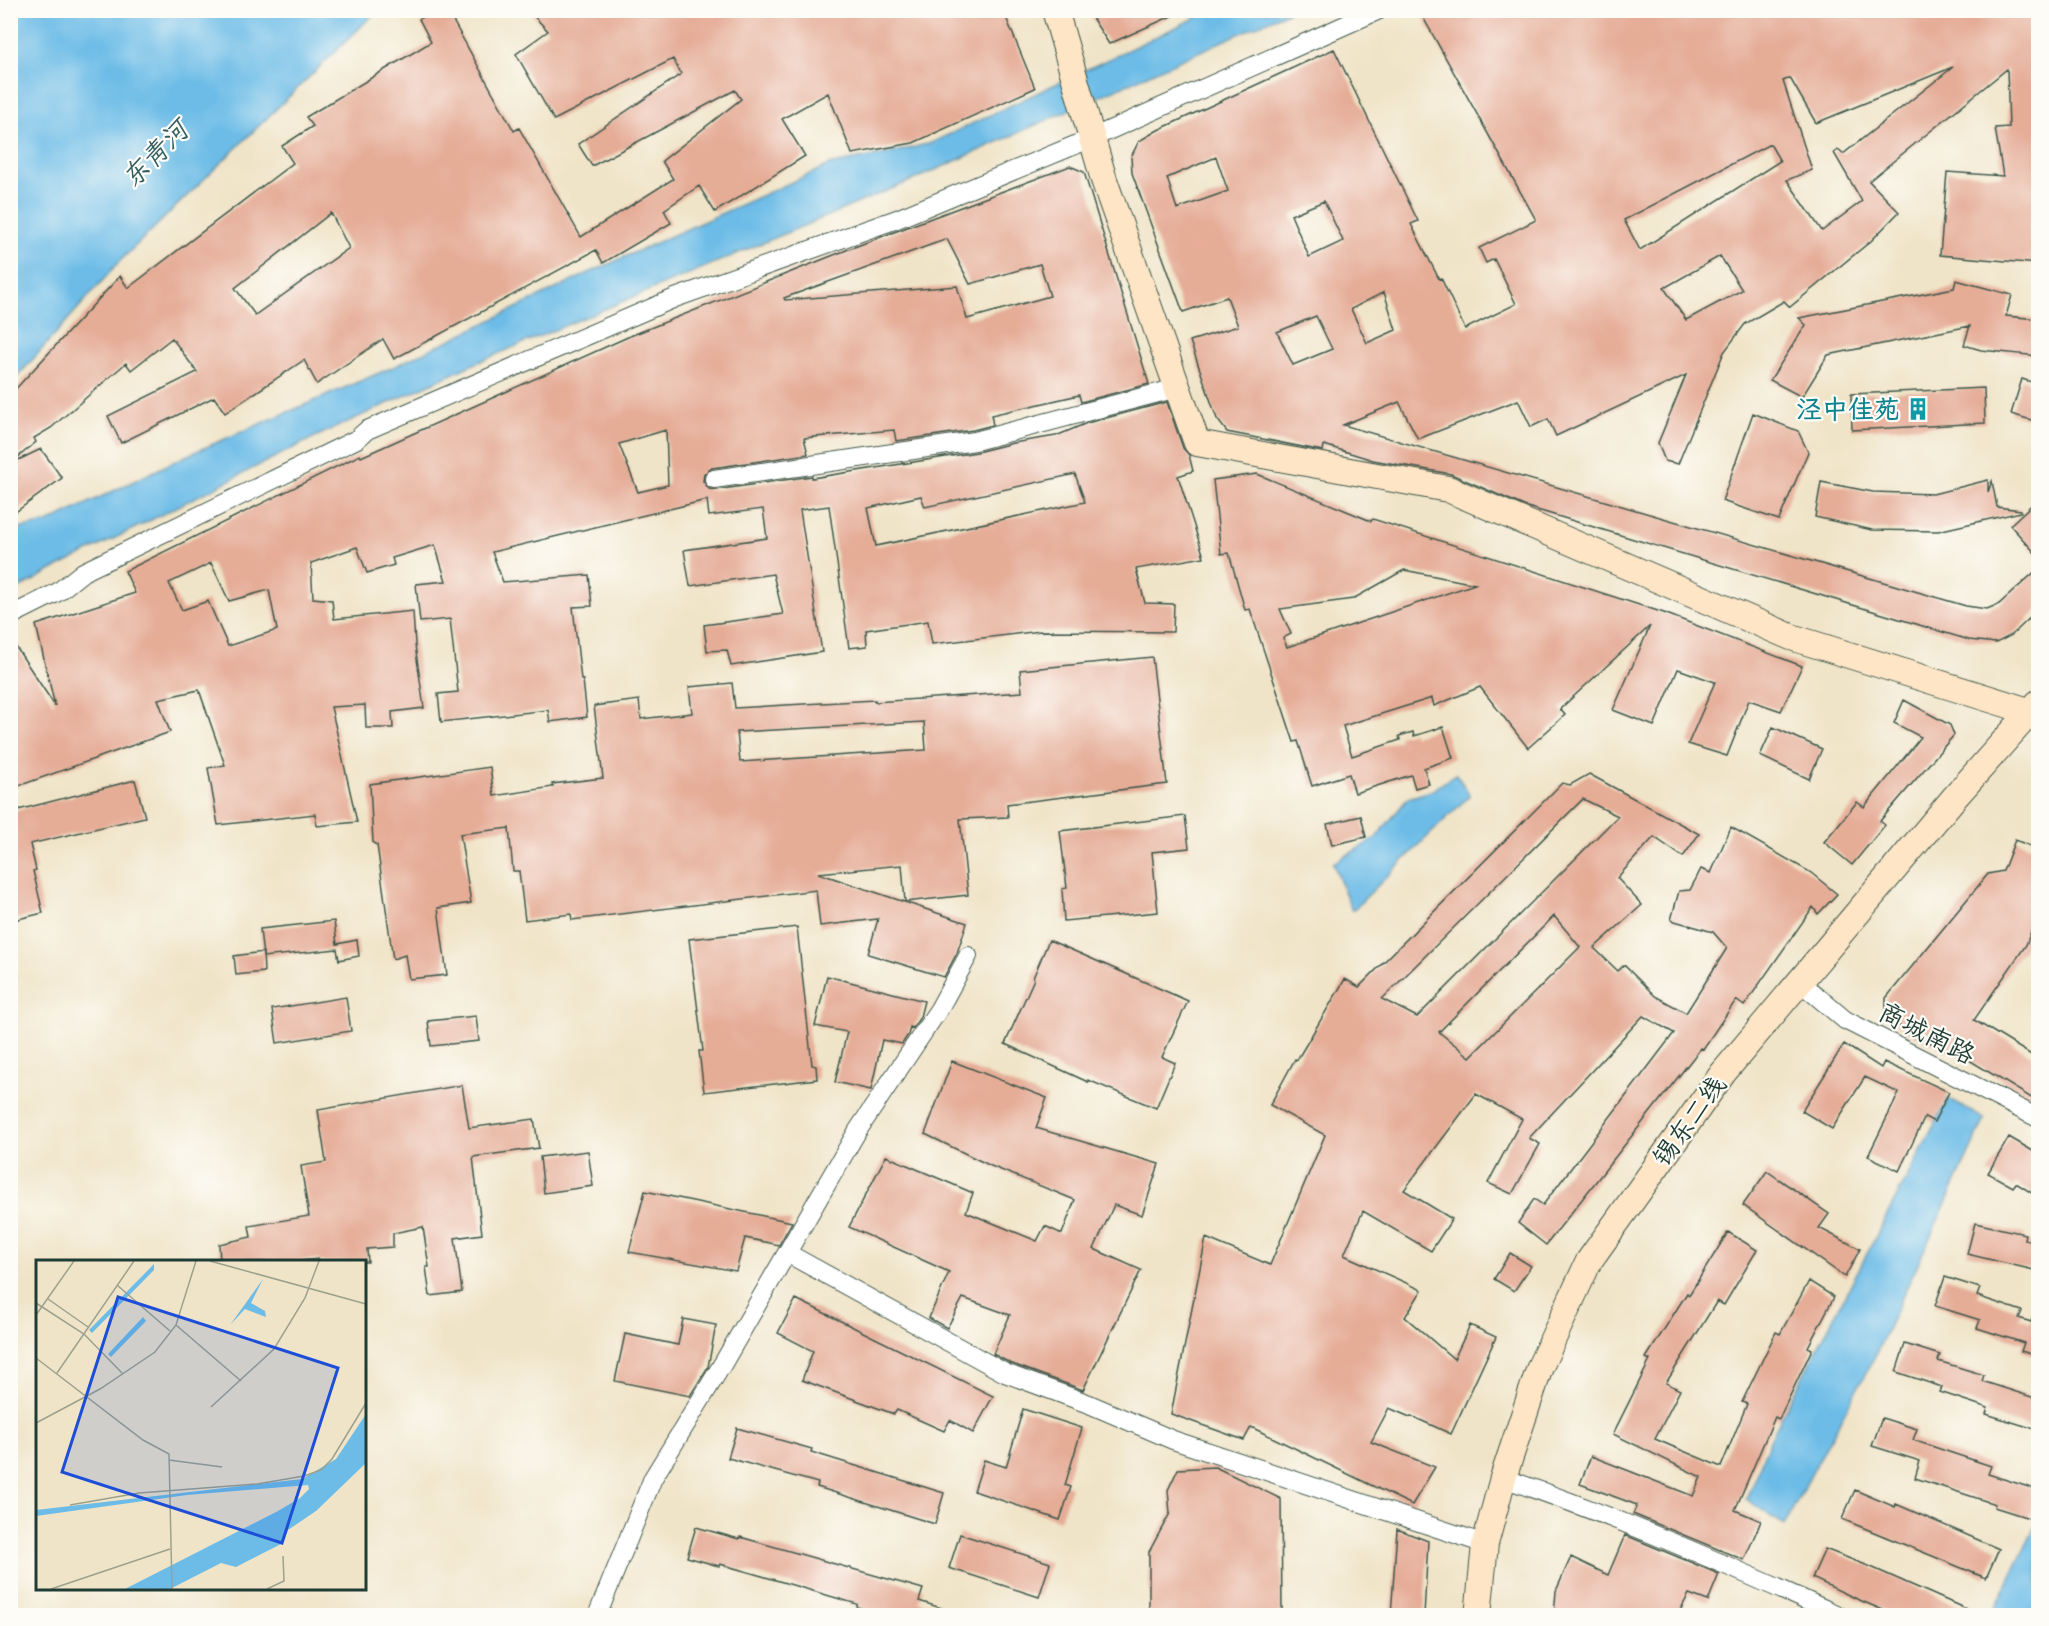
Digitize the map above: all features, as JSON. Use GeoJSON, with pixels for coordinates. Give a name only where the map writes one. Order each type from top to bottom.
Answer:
{"type":"FeatureCollection","features":[{"type":"Feature","properties":{"kind":"street"},"geometry":{"type":"LineString","coordinates":[[1055,10],[1104,180],[1197,443],[1448,489],[1791,637],[2036,710]]}},
{"type":"Feature","properties":{"kind":"street"},"geometry":{"type":"LineString","coordinates":[[10,616],[58,592],[83,572],[357,439],[367,430],[675,298],[897,219],[1092,138],[1379,10]]}},
{"type":"Feature","properties":{"kind":"street"},"geometry":{"type":"LineString","coordinates":[[714,479],[975,441],[1177,388]]}},
{"type":"Feature","properties":{"kind":"street","name":"锡东二线"},"geometry":{"type":"LineString","coordinates":[[1478,1616],[1485,1544],[1503,1478],[1540,1367],[1589,1260],[1723,1073],[1954,798],[2036,710]]}},
{"type":"Feature","properties":{"kind":"street"},"geometry":{"type":"LineString","coordinates":[[597,1616],[652,1478],[722,1365],[858,1130],[939,1008],[968,956]]}},
{"type":"Feature","properties":{"kind":"street","name":"商城南路"},"geometry":{"type":"LineString","coordinates":[[1800,982],[1845,1020],[2038,1118]]}},
{"type":"Feature","properties":{"kind":"street"},"geometry":{"type":"LineString","coordinates":[[787,1253],[1005,1373],[1089,1404],[1173,1440],[1485,1544]]}},
{"type":"Feature","properties":{"kind":"street"},"geometry":{"type":"LineString","coordinates":[[1503,1478],[1551,1494],[1738,1570],[1840,1616]]}},
{"type":"Feature","properties":{"kind":"water","name":"东青河"},"geometry":{"type":"Polygon","coordinates":[[[11,10],[377,11],[119,262],[11,384],[11,10]]]}},
{"type":"Feature","properties":{"kind":"water"},"geometry":{"type":"Polygon","coordinates":[[[1210,11],[1290,11],[913,180],[469,366],[315,437],[11,593],[11,530],[47,523],[190,454],[393,367],[591,272],[832,164],[931,143],[1210,11]]]}},
{"type":"Feature","properties":{"kind":"water"},"geometry":{"type":"Polygon","coordinates":[[[1456,774],[1470,795],[1352,911],[1333,863],[1375,839],[1408,798],[1431,791],[1456,774]]]}},
{"type":"Feature","properties":{"kind":"water"},"geometry":{"type":"Polygon","coordinates":[[[1948,1099],[1985,1119],[1875,1356],[1784,1525],[1746,1499],[1773,1433],[1948,1099]]]}},
{"type":"Feature","properties":{"kind":"water"},"geometry":{"type":"Polygon","coordinates":[[[2038,1520],[2038,1615],[1992,1615],[2038,1520]]]}},
{"type":"Feature","properties":{"kind":"building"},"geometry":{"type":"Polygon","coordinates":[[[438,10],[447,10],[514,131],[519,128],[581,237],[673,179],[662,161],[741,99],[735,90],[592,166],[578,144],[681,74],[673,59],[554,120],[516,54],[548,31],[528,10],[1003,10],[1035,88],[913,143],[852,154],[828,93],[782,119],[805,156],[715,212],[699,186],[664,210],[671,223],[603,263],[596,250],[394,359],[383,339],[317,384],[304,360],[225,413],[214,397],[121,443],[108,416],[197,372],[172,338],[131,370],[126,363],[51,428],[34,438],[36,442],[10,464],[10,395],[120,276],[128,288],[293,163],[282,146],[313,126],[306,117],[431,42],[419,19],[438,10]],[[331,213],[235,288],[255,315],[349,248],[331,213]]]}},
{"type":"Feature","properties":{"kind":"building"},"geometry":{"type":"Polygon","coordinates":[[[1087,10],[1185,10],[1109,44],[1087,10]]]}},
{"type":"Feature","properties":{"kind":"building"},"geometry":{"type":"Polygon","coordinates":[[[1419,10],[2038,10],[2038,264],[1940,255],[1947,172],[2003,176],[1995,128],[2009,127],[2007,69],[1869,181],[1899,212],[1871,241],[1790,307],[1784,301],[1745,324],[1724,352],[1678,464],[1665,461],[1658,443],[1686,375],[1556,436],[1548,419],[1531,427],[1518,400],[1418,439],[1399,402],[1343,425],[1966,606],[1987,609],[1999,604],[2038,569],[2038,610],[2012,635],[1996,643],[1969,640],[1524,506],[1451,474],[1373,460],[1324,445],[1323,451],[1227,432],[1217,419],[1190,341],[1238,326],[1227,297],[1183,312],[1132,173],[1131,157],[1139,141],[1158,130],[1334,49],[1418,221],[1411,224],[1439,279],[1441,278],[1465,329],[1516,304],[1494,259],[1486,263],[1479,248],[1536,220],[1419,10]],[[1953,67],[1816,123],[1790,78],[1783,81],[1812,170],[1787,180],[1822,231],[1862,201],[1834,153],[1838,150],[1843,154],[1953,67]],[[1770,144],[1624,220],[1640,250],[1780,161],[1770,144]],[[1216,157],[1167,178],[1177,209],[1228,191],[1216,157]],[[1324,201],[1291,215],[1309,257],[1343,241],[1324,201]],[[1720,256],[1664,288],[1686,320],[1742,290],[1720,256]],[[1384,292],[1351,309],[1367,343],[1396,330],[1384,292]],[[1316,316],[1277,332],[1293,365],[1332,349],[1316,316]]]}},
{"type":"Feature","properties":{"kind":"building"},"geometry":{"type":"Polygon","coordinates":[[[1070,166],[1084,172],[1149,384],[1081,402],[1079,395],[991,415],[993,425],[973,430],[896,441],[894,430],[804,438],[808,454],[712,468],[704,474],[703,481],[709,489],[716,490],[812,476],[812,478],[977,452],[1056,436],[1087,423],[1167,402],[1183,448],[1189,455],[1193,471],[1178,476],[1204,557],[1136,569],[1145,603],[1174,604],[1173,632],[1041,631],[932,644],[928,621],[866,630],[867,646],[849,648],[829,506],[800,510],[822,652],[731,666],[727,650],[707,651],[704,625],[783,614],[773,574],[690,586],[684,550],[767,538],[763,509],[709,516],[707,500],[492,552],[503,582],[589,575],[592,606],[573,607],[587,717],[550,722],[548,710],[441,722],[438,694],[458,692],[450,619],[420,622],[416,584],[446,581],[435,545],[392,558],[394,565],[367,573],[357,547],[311,563],[313,598],[332,600],[334,619],[413,611],[415,645],[424,708],[392,712],[393,728],[366,728],[365,705],[331,707],[357,822],[317,826],[315,814],[218,825],[208,768],[225,765],[199,690],[158,699],[170,732],[10,789],[10,638],[55,706],[36,625],[135,593],[125,571],[360,455],[361,457],[630,336],[849,249],[1070,166]],[[947,239],[784,298],[785,300],[957,286],[967,319],[1050,296],[1040,264],[970,284],[947,239]],[[666,430],[619,444],[638,492],[668,485],[666,430]],[[1075,474],[925,507],[921,496],[868,508],[876,546],[1085,502],[1075,474]],[[211,563],[169,583],[182,610],[208,601],[228,646],[277,630],[269,590],[229,601],[211,563]]]}},
{"type":"Feature","properties":{"kind":"building"},"geometry":{"type":"Polygon","coordinates":[[[1956,280],[2012,295],[2006,316],[2038,319],[2038,356],[1981,350],[1964,345],[1970,326],[1828,355],[1802,397],[1770,380],[1806,325],[1799,318],[1954,288],[1956,280]]]}},
{"type":"Feature","properties":{"kind":"building"},"geometry":{"type":"Polygon","coordinates":[[[2022,379],[2038,384],[2038,422],[2011,414],[2022,379]]]}},
{"type":"Feature","properties":{"kind":"building","name":"泾中佳苑"},"geometry":{"type":"Polygon","coordinates":[[[1984,388],[1985,423],[1852,430],[1851,394],[1984,388]]]}},
{"type":"Feature","properties":{"kind":"building"},"geometry":{"type":"Polygon","coordinates":[[[1753,413],[1798,431],[1808,452],[1779,520],[1722,501],[1753,413]]]}},
{"type":"Feature","properties":{"kind":"building"},"geometry":{"type":"Polygon","coordinates":[[[41,449],[62,478],[10,516],[10,464],[41,449]]]}},
{"type":"Feature","properties":{"kind":"building"},"geometry":{"type":"Polygon","coordinates":[[[1257,474],[1371,521],[1373,519],[1664,613],[1802,666],[1781,711],[1749,700],[1727,756],[1688,744],[1715,682],[1678,669],[1654,726],[1613,710],[1650,626],[1560,709],[1565,715],[1528,748],[1480,687],[1434,706],[1432,698],[1343,726],[1352,756],[1400,740],[1399,736],[1413,732],[1414,736],[1443,727],[1453,758],[1424,768],[1429,784],[1415,788],[1411,775],[1355,793],[1349,774],[1312,786],[1298,741],[1294,742],[1250,609],[1245,610],[1229,553],[1221,554],[1213,480],[1257,474]],[[1404,570],[1353,599],[1280,609],[1291,634],[1283,638],[1287,647],[1475,584],[1404,570]]]}},
{"type":"Feature","properties":{"kind":"building"},"geometry":{"type":"Polygon","coordinates":[[[1988,480],[1988,492],[1992,481],[1997,507],[2021,510],[2021,512],[1938,531],[1872,530],[1815,517],[1821,482],[1873,492],[1933,494],[1988,480]]]}},
{"type":"Feature","properties":{"kind":"building"},"geometry":{"type":"Polygon","coordinates":[[[2038,499],[2038,556],[2010,525],[2038,499]]]}},
{"type":"Feature","properties":{"kind":"building"},"geometry":{"type":"Polygon","coordinates":[[[1152,657],[1167,784],[1007,804],[1008,817],[960,819],[968,895],[905,902],[902,865],[818,873],[967,923],[957,953],[944,977],[868,954],[878,919],[820,926],[816,890],[572,920],[571,914],[525,920],[519,871],[513,871],[509,828],[460,834],[471,903],[438,908],[447,975],[409,979],[405,955],[393,959],[377,845],[373,843],[370,784],[490,767],[494,796],[553,787],[552,784],[603,778],[594,706],[639,700],[641,719],[692,713],[689,687],[732,683],[735,708],[875,700],[875,702],[1022,692],[1020,670],[1152,657]],[[924,722],[737,732],[740,762],[926,750],[924,722]]]}},
{"type":"Feature","properties":{"kind":"building"},"geometry":{"type":"Polygon","coordinates":[[[1904,700],[1950,725],[1954,735],[1880,821],[1885,825],[1852,865],[1824,842],[1857,802],[1864,807],[1921,737],[1894,723],[1904,700]]]}},
{"type":"Feature","properties":{"kind":"building"},"geometry":{"type":"Polygon","coordinates":[[[1773,727],[1822,749],[1809,779],[1760,756],[1773,727]]]}},
{"type":"Feature","properties":{"kind":"building"},"geometry":{"type":"Polygon","coordinates":[[[1589,774],[1699,834],[1683,857],[1654,837],[1617,878],[1642,905],[1594,948],[1618,971],[1624,965],[1655,996],[1686,1013],[1727,948],[1713,932],[1671,920],[1679,891],[1690,890],[1701,869],[1711,873],[1731,827],[1810,872],[1837,894],[1818,914],[1813,907],[1744,1006],[1736,1000],[1703,1049],[1701,1048],[1546,1245],[1518,1223],[1534,1199],[1543,1205],[1674,1033],[1643,1016],[1529,1138],[1540,1144],[1512,1194],[1488,1183],[1522,1119],[1476,1094],[1404,1190],[1452,1219],[1431,1251],[1363,1211],[1344,1255],[1422,1290],[1405,1317],[1454,1359],[1470,1325],[1496,1337],[1451,1434],[1389,1408],[1371,1442],[1435,1467],[1412,1505],[1251,1427],[1244,1440],[1171,1414],[1206,1238],[1270,1265],[1325,1135],[1270,1105],[1295,1059],[1297,1060],[1345,979],[1359,987],[1562,783],[1570,785],[1589,774]],[[1583,799],[1382,999],[1417,1017],[1618,816],[1583,799]],[[1554,916],[1439,1032],[1470,1057],[1580,947],[1554,916]]]}},
{"type":"Feature","properties":{"kind":"building"},"geometry":{"type":"Polygon","coordinates":[[[135,780],[145,817],[30,844],[36,870],[33,871],[43,913],[10,921],[10,812],[135,780]]]}},
{"type":"Feature","properties":{"kind":"building"},"geometry":{"type":"Polygon","coordinates":[[[1185,816],[1189,848],[1152,852],[1158,912],[1064,921],[1062,889],[1067,888],[1060,831],[1185,816]]]}},
{"type":"Feature","properties":{"kind":"building"},"geometry":{"type":"Polygon","coordinates":[[[1361,816],[1366,837],[1332,845],[1327,824],[1361,816]]]}},
{"type":"Feature","properties":{"kind":"building"},"geometry":{"type":"Polygon","coordinates":[[[2015,840],[2038,849],[2038,913],[2026,945],[1974,1020],[2038,1059],[2038,1102],[1951,1049],[1949,1051],[1909,1033],[1886,1016],[1886,998],[1988,874],[2003,871],[2015,840]]]}},
{"type":"Feature","properties":{"kind":"building"},"geometry":{"type":"Polygon","coordinates":[[[334,921],[337,944],[357,940],[359,956],[339,960],[337,949],[263,957],[260,929],[334,921]]]}},
{"type":"Feature","properties":{"kind":"building"},"geometry":{"type":"Polygon","coordinates":[[[797,927],[812,1065],[816,1066],[817,1079],[704,1092],[699,1051],[703,1051],[689,939],[797,927]]]}},
{"type":"Feature","properties":{"kind":"building"},"geometry":{"type":"Polygon","coordinates":[[[1049,940],[1188,1001],[1162,1057],[1175,1063],[1156,1108],[1088,1080],[1088,1082],[1005,1044],[1049,940]]]}},
{"type":"Feature","properties":{"kind":"building"},"geometry":{"type":"Polygon","coordinates":[[[263,952],[264,972],[236,975],[234,956],[263,952]]]}},
{"type":"Feature","properties":{"kind":"building"},"geometry":{"type":"Polygon","coordinates":[[[827,976],[924,1001],[920,1017],[913,1028],[910,1027],[902,1044],[882,1040],[871,1090],[835,1082],[847,1032],[815,1026],[827,976]]]}},
{"type":"Feature","properties":{"kind":"building"},"geometry":{"type":"Polygon","coordinates":[[[346,997],[351,1031],[277,1043],[272,1009],[346,997]]]}},
{"type":"Feature","properties":{"kind":"building"},"geometry":{"type":"Polygon","coordinates":[[[476,1016],[479,1041],[431,1046],[428,1021],[476,1016]]]}},
{"type":"Feature","properties":{"kind":"building"},"geometry":{"type":"Polygon","coordinates":[[[1844,1044],[1881,1068],[1884,1062],[1949,1092],[1934,1122],[1925,1117],[1899,1171],[1868,1156],[1899,1093],[1865,1077],[1832,1129],[1802,1111],[1844,1044]]]}},
{"type":"Feature","properties":{"kind":"building"},"geometry":{"type":"Polygon","coordinates":[[[952,1061],[1047,1098],[1036,1128],[1159,1164],[1142,1215],[1114,1205],[1094,1249],[1141,1270],[1083,1390],[1010,1363],[993,1354],[1010,1315],[963,1298],[947,1328],[929,1318],[949,1272],[849,1227],[886,1156],[973,1193],[966,1212],[1037,1241],[1045,1226],[1062,1234],[1075,1200],[991,1166],[925,1134],[952,1061]]]}},
{"type":"Feature","properties":{"kind":"building"},"geometry":{"type":"Polygon","coordinates":[[[462,1085],[469,1128],[534,1119],[539,1148],[473,1157],[482,1234],[455,1238],[462,1292],[430,1296],[426,1267],[429,1267],[423,1227],[393,1233],[393,1247],[367,1249],[368,1262],[366,1260],[318,1259],[220,1260],[219,1244],[251,1237],[249,1226],[309,1216],[301,1166],[326,1162],[318,1110],[462,1085]]]}},
{"type":"Feature","properties":{"kind":"building"},"geometry":{"type":"Polygon","coordinates":[[[2009,1137],[2038,1154],[2038,1197],[2016,1183],[2013,1187],[1988,1173],[2009,1137]]]}},
{"type":"Feature","properties":{"kind":"building"},"geometry":{"type":"Polygon","coordinates":[[[588,1151],[593,1186],[544,1193],[540,1157],[588,1151]]]}},
{"type":"Feature","properties":{"kind":"building"},"geometry":{"type":"Polygon","coordinates":[[[1767,1171],[1829,1214],[1819,1228],[1860,1249],[1845,1277],[1743,1205],[1767,1171]]]}},
{"type":"Feature","properties":{"kind":"building"},"geometry":{"type":"Polygon","coordinates":[[[645,1191],[792,1222],[779,1245],[745,1238],[736,1271],[629,1252],[645,1191]]]}},
{"type":"Feature","properties":{"kind":"building"},"geometry":{"type":"Polygon","coordinates":[[[1975,1223],[2025,1234],[2024,1239],[2038,1244],[2038,1271],[1967,1254],[1975,1223]]]}},
{"type":"Feature","properties":{"kind":"building"},"geometry":{"type":"Polygon","coordinates":[[[1728,1232],[1757,1250],[1724,1305],[1717,1301],[1666,1383],[1680,1390],[1655,1439],[1721,1467],[1747,1404],[1742,1402],[1776,1332],[1780,1334],[1809,1281],[1834,1297],[1808,1347],[1812,1349],[1779,1419],[1775,1417],[1735,1510],[1761,1521],[1744,1560],[1633,1514],[1637,1505],[1580,1484],[1591,1456],[1693,1496],[1701,1477],[1613,1434],[1650,1360],[1646,1358],[1728,1232]]]}},
{"type":"Feature","properties":{"kind":"building"},"geometry":{"type":"Polygon","coordinates":[[[1510,1253],[1531,1266],[1514,1291],[1494,1279],[1510,1253]]]}},
{"type":"Feature","properties":{"kind":"building"},"geometry":{"type":"Polygon","coordinates":[[[1945,1277],[1980,1288],[1977,1296],[2022,1311],[2019,1318],[2031,1322],[2035,1308],[2038,1308],[2038,1356],[2021,1351],[2024,1343],[1977,1328],[1980,1320],[1935,1306],[1945,1277]]]}},
{"type":"Feature","properties":{"kind":"building"},"geometry":{"type":"Polygon","coordinates":[[[796,1299],[993,1396],[973,1433],[950,1420],[944,1431],[897,1410],[894,1414],[802,1380],[813,1351],[778,1333],[796,1299]]]}},
{"type":"Feature","properties":{"kind":"building"},"geometry":{"type":"Polygon","coordinates":[[[683,1319],[716,1325],[708,1367],[690,1396],[615,1381],[625,1334],[678,1345],[683,1319]]]}},
{"type":"Feature","properties":{"kind":"building"},"geometry":{"type":"Polygon","coordinates":[[[1905,1344],[1940,1355],[1938,1361],[1984,1375],[1982,1381],[2038,1399],[2038,1430],[1986,1414],[1988,1408],[1940,1392],[1942,1387],[1896,1372],[1905,1344]]]}},
{"type":"Feature","properties":{"kind":"building"},"geometry":{"type":"Polygon","coordinates":[[[1023,1409],[1082,1428],[1065,1485],[1071,1487],[1060,1520],[974,1491],[984,1460],[1006,1467],[1023,1409]]]}},
{"type":"Feature","properties":{"kind":"building"},"geometry":{"type":"Polygon","coordinates":[[[1882,1418],[1917,1429],[1913,1440],[1991,1466],[1988,1474],[2038,1490],[2029,1518],[1994,1507],[1995,1504],[1915,1478],[1920,1461],[1872,1446],[1882,1418]]]}},
{"type":"Feature","properties":{"kind":"building"},"geometry":{"type":"Polygon","coordinates":[[[737,1428],[812,1449],[811,1452],[944,1493],[935,1524],[817,1487],[818,1483],[728,1458],[737,1428]]]}},
{"type":"Feature","properties":{"kind":"building"},"geometry":{"type":"Polygon","coordinates":[[[1215,1467],[1281,1499],[1282,1616],[1149,1616],[1149,1552],[1170,1513],[1168,1490],[1178,1469],[1215,1467]]]}},
{"type":"Feature","properties":{"kind":"building"},"geometry":{"type":"Polygon","coordinates":[[[1855,1490],[1895,1507],[1896,1504],[1999,1549],[1986,1578],[1842,1519],[1855,1490]]]}},
{"type":"Feature","properties":{"kind":"building"},"geometry":{"type":"Polygon","coordinates":[[[696,1527],[739,1539],[740,1537],[923,1589],[919,1601],[954,1612],[953,1616],[885,1616],[857,1607],[857,1604],[720,1564],[719,1566],[687,1557],[696,1527]]]}},
{"type":"Feature","properties":{"kind":"building"},"geometry":{"type":"Polygon","coordinates":[[[1397,1529],[1428,1541],[1424,1616],[1391,1616],[1397,1529]]]}},
{"type":"Feature","properties":{"kind":"building"},"geometry":{"type":"Polygon","coordinates":[[[960,1534],[1050,1563],[1039,1597],[949,1568],[960,1534]]]}},
{"type":"Feature","properties":{"kind":"building"},"geometry":{"type":"Polygon","coordinates":[[[1625,1535],[1719,1574],[1708,1601],[1689,1594],[1677,1616],[1554,1616],[1556,1591],[1571,1557],[1608,1575],[1625,1535]]]}},
{"type":"Feature","properties":{"kind":"building"},"geometry":{"type":"Polygon","coordinates":[[[1825,1549],[1982,1616],[1897,1616],[1857,1599],[1812,1578],[1825,1549]]]}},
{"type":"Feature","properties":{"kind":"place","name":"泾中佳苑"},"geometry":{"type":"Point","coordinates":[1918,409]}}]}
